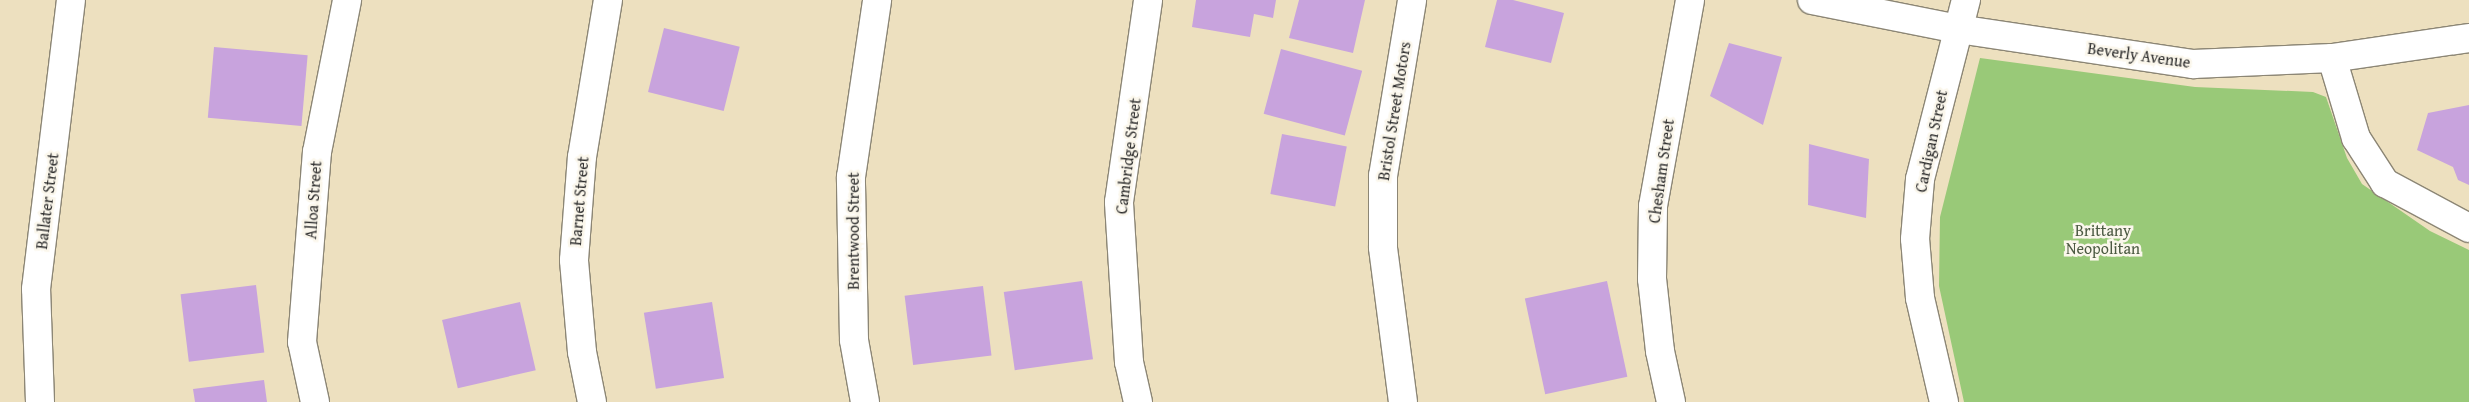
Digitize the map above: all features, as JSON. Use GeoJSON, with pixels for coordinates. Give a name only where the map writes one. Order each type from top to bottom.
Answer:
{"type":"FeatureCollection","features":[{"type":"Feature","properties":{"kind":"street","name":"Ballater Street"},"geometry":{"type":"LineString","coordinates":[[40,402],[36,288],[71,0]]}},
{"type":"Feature","properties":{"kind":"street","name":"Alloa Street"},"geometry":{"type":"LineString","coordinates":[[315,402],[302,342],[317,152],[347,0]]}},
{"type":"Feature","properties":{"kind":"street","name":"Barnet Street"},"geometry":{"type":"LineString","coordinates":[[592,402],[582,352],[574,260],[582,157],[608,0]]}},
{"type":"Feature","properties":{"kind":"street","name":"Brentwood Street"},"geometry":{"type":"LineString","coordinates":[[864,402],[854,340],[851,176],[877,0]]}},
{"type":"Feature","properties":{"kind":"street","name":"Cambridge Street"},"geometry":{"type":"LineString","coordinates":[[1138,402],[1129,362],[1119,202],[1148,0]]}},
{"type":"Feature","properties":{"kind":"street","name":"Bristol Street Motors"},"geometry":{"type":"LineString","coordinates":[[1404,402],[1383,247],[1383,176],[1412,0]]}},
{"type":"Feature","properties":{"kind":"street","name":"Chesham Street"},"geometry":{"type":"LineString","coordinates":[[1671,402],[1660,352],[1652,279],[1652,206],[1690,0]]}},
{"type":"Feature","properties":{"kind":"street","name":"Beverly Avenue"},"geometry":{"type":"LineString","coordinates":[[1812,0],[1958,29],[2192,64],[2332,58],[2469,38]]}},
{"type":"Feature","properties":{"kind":"street","name":"Cardigan Street"},"geometry":{"type":"LineString","coordinates":[[1944,402],[1920,298],[1915,239],[1920,179],[1966,0]]}},
{"type":"Feature","properties":{"kind":"street"},"geometry":{"type":"LineString","coordinates":[[2332,58],[2356,138],[2385,183],[2469,228]]}},
{"type":"Feature","properties":{"kind":"green space","name":"Brittany Neopolitan"},"geometry":{"type":"Polygon","coordinates":[[[1980,58],[2195,87],[2313,92],[2326,97],[2347,158],[2362,184],[2430,231],[2469,250],[2469,402],[1964,402],[1939,286],[1940,217],[1980,58]]]}},
{"type":"Feature","properties":{"kind":"building"},"geometry":{"type":"Polygon","coordinates":[[[1196,0],[1276,0],[1273,18],[1254,14],[1250,37],[1192,27],[1196,0]]]}},
{"type":"Feature","properties":{"kind":"building"},"geometry":{"type":"Polygon","coordinates":[[[1299,0],[1365,0],[1353,53],[1289,38],[1299,0]]]}},
{"type":"Feature","properties":{"kind":"building"},"geometry":{"type":"Polygon","coordinates":[[[1497,0],[1513,0],[1564,13],[1551,63],[1485,47],[1497,0]]]}},
{"type":"Feature","properties":{"kind":"building"},"geometry":{"type":"Polygon","coordinates":[[[664,28],[740,47],[724,111],[648,92],[664,28]]]}},
{"type":"Feature","properties":{"kind":"building"},"geometry":{"type":"Polygon","coordinates":[[[1729,43],[1782,57],[1763,125],[1710,96],[1729,43]]]}},
{"type":"Feature","properties":{"kind":"building"},"geometry":{"type":"Polygon","coordinates":[[[214,47],[308,55],[301,126],[208,118],[214,47]]]}},
{"type":"Feature","properties":{"kind":"building"},"geometry":{"type":"Polygon","coordinates":[[[1281,49],[1362,71],[1345,135],[1264,114],[1281,49]]]}},
{"type":"Feature","properties":{"kind":"building"},"geometry":{"type":"Polygon","coordinates":[[[2469,105],[2469,185],[2458,180],[2453,167],[2417,150],[2428,113],[2469,105]]]}},
{"type":"Feature","properties":{"kind":"building"},"geometry":{"type":"Polygon","coordinates":[[[1282,134],[1347,147],[1335,206],[1270,194],[1282,134]]]}},
{"type":"Feature","properties":{"kind":"building"},"geometry":{"type":"Polygon","coordinates":[[[1809,144],[1869,159],[1866,218],[1808,205],[1809,144]]]}},
{"type":"Feature","properties":{"kind":"building"},"geometry":{"type":"Polygon","coordinates":[[[1082,281],[1093,359],[1015,370],[1004,292],[1082,281]]]}},
{"type":"Feature","properties":{"kind":"building"},"geometry":{"type":"Polygon","coordinates":[[[1607,281],[1627,377],[1545,394],[1525,298],[1607,281]]]}},
{"type":"Feature","properties":{"kind":"building"},"geometry":{"type":"Polygon","coordinates":[[[256,285],[264,352],[189,362],[181,294],[256,285]]]}},
{"type":"Feature","properties":{"kind":"building"},"geometry":{"type":"Polygon","coordinates":[[[983,286],[992,355],[913,365],[905,296],[983,286]]]}},
{"type":"Feature","properties":{"kind":"building"},"geometry":{"type":"Polygon","coordinates":[[[520,302],[536,370],[458,388],[442,320],[520,302]]]}},
{"type":"Feature","properties":{"kind":"building"},"geometry":{"type":"Polygon","coordinates":[[[712,302],[724,378],[656,389],[644,313],[712,302]]]}},
{"type":"Feature","properties":{"kind":"building"},"geometry":{"type":"Polygon","coordinates":[[[264,380],[267,402],[195,402],[193,389],[264,380]]]}}]}
